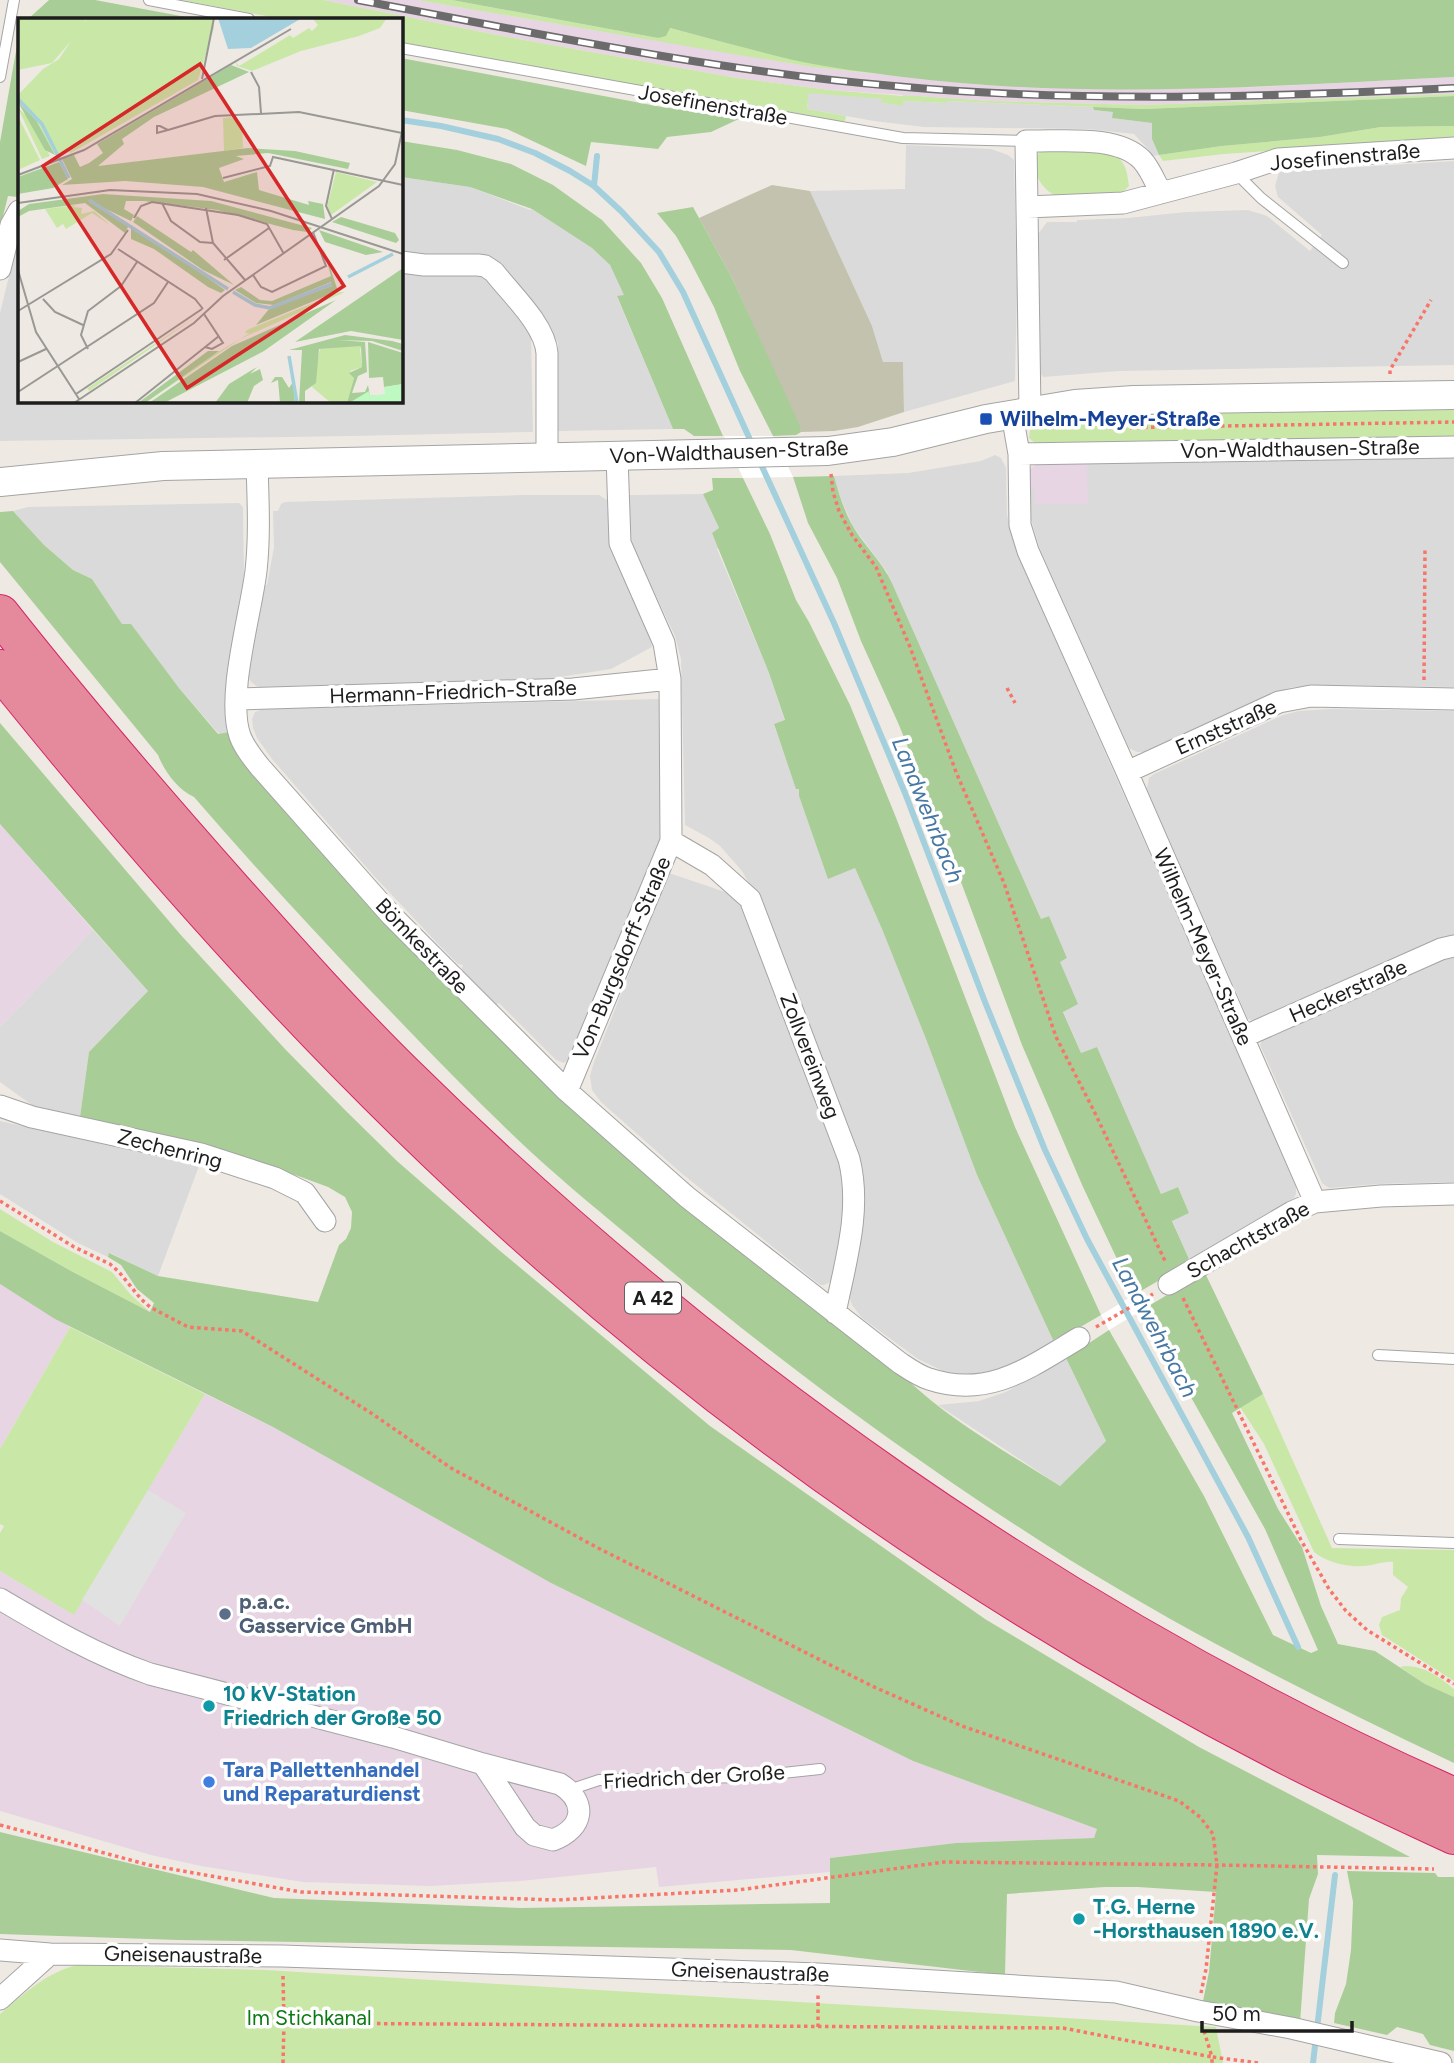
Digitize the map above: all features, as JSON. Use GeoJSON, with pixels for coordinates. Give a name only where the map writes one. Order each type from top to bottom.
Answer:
{"type":"FeatureCollection","features":[{"type":"Feature","properties":{"kind":"highway","name":"A 42"},"geometry":{"type":"LineString","coordinates":[[0,614],[157,804],[285,948],[399,1069],[495,1161],[640,1287],[728,1359],[915,1494],[1118,1624],[1315,1731],[1454,1797]]}},
{"type":"Feature","properties":{"kind":"highway","name":"A 42"},"geometry":{"type":"LineString","coordinates":[[0,669],[51,733],[211,918],[367,1085],[523,1232],[690,1372],[784,1444],[890,1519],[1083,1643],[1293,1758],[1454,1835]]}},
{"type":"Feature","properties":{"kind":"street","name":"Josefinenstraße"},"geometry":{"type":"LineString","coordinates":[[1026,141],[1106,143],[1125,149],[1146,165],[1161,193]]}},
{"type":"Feature","properties":{"kind":"street"},"geometry":{"type":"LineString","coordinates":[[1021,412],[1027,207],[1026,141]]}},
{"type":"Feature","properties":{"kind":"street","name":"Josefinenstraße"},"geometry":{"type":"LineString","coordinates":[[1027,207],[1123,203],[1278,159],[1454,148]]}},
{"type":"Feature","properties":{"kind":"street"},"geometry":{"type":"LineString","coordinates":[[0,269],[11,225],[18,213]]}},
{"type":"Feature","properties":{"kind":"street"},"geometry":{"type":"LineString","coordinates":[[402,262],[478,265],[489,268],[539,329],[547,353],[547,457]]}},
{"type":"Feature","properties":{"kind":"street","name":"Von-Waldthausen-Straße"},"geometry":{"type":"LineString","coordinates":[[0,482],[163,466],[828,451],[893,442],[1021,412],[1075,404],[1134,400],[1454,395]]}},
{"type":"Feature","properties":{"kind":"street","name":"Wilhelm-Meyer-Straße"},"geometry":{"type":"LineString","coordinates":[[1021,412],[1018,513],[1024,540],[1315,1202]]}},
{"type":"Feature","properties":{"kind":"street","name":"Von-Waldthausen-Straße"},"geometry":{"type":"LineString","coordinates":[[1019,454],[1454,447]]}},
{"type":"Feature","properties":{"kind":"street","name":"Von-Burgsdorff-Straße"},"geometry":{"type":"LineString","coordinates":[[566,1091],[671,841],[670,679],[664,643],[620,543],[617,456]]}},
{"type":"Feature","properties":{"kind":"street","name":"Bömkestraße"},"geometry":{"type":"LineString","coordinates":[[257,464],[259,521],[256,571],[236,699],[239,735],[247,750],[391,915],[566,1091],[687,1197],[835,1313]]}},
{"type":"Feature","properties":{"kind":"street","name":"Hermann-Friedrich-Straße"},"geometry":{"type":"LineString","coordinates":[[236,699],[573,690],[670,679]]}},
{"type":"Feature","properties":{"kind":"street","name":"Ernststraße"},"geometry":{"type":"LineString","coordinates":[[1127,772],[1279,702],[1294,698],[1311,696],[1454,699]]}},
{"type":"Feature","properties":{"kind":"street","name":"Zollvereinweg"},"geometry":{"type":"LineString","coordinates":[[671,841],[712,864],[750,899],[849,1159],[855,1200],[835,1313]]}},
{"type":"Feature","properties":{"kind":"street","name":"Heckerstraße"},"geometry":{"type":"LineString","coordinates":[[1243,1037],[1441,949],[1454,946]]}},
{"type":"Feature","properties":{"kind":"street","name":"Zechenring"},"geometry":{"type":"LineString","coordinates":[[0,1106],[32,1118],[201,1154],[275,1178],[305,1193],[325,1221]]}},
{"type":"Feature","properties":{"kind":"street","name":"Schachtstraße"},"geometry":{"type":"LineString","coordinates":[[1169,1284],[1292,1212],[1315,1202],[1381,1196],[1454,1195]]}},
{"type":"Feature","properties":{"kind":"street"},"geometry":{"type":"LineString","coordinates":[[835,1313],[900,1363],[926,1378],[953,1386],[981,1386],[1011,1377],[1080,1338]]}},
{"type":"Feature","properties":{"kind":"street"},"geometry":{"type":"LineString","coordinates":[[0,1598],[76,1643],[150,1674],[393,1737],[560,1784],[569,1790]]}},
{"type":"Feature","properties":{"kind":"street","name":"Friedrich der Große"},"geometry":{"type":"LineString","coordinates":[[482,1764],[525,1827],[534,1835],[545,1839],[553,1840],[563,1836],[577,1821],[579,1810],[569,1790]]}},
{"type":"Feature","properties":{"kind":"street","name":"Gneisenaustraße"},"geometry":{"type":"LineString","coordinates":[[0,1951],[50,1954],[282,1956],[818,1974],[1116,1992],[1291,2028],[1441,2063]]}},
{"type":"Feature","properties":{"kind":"street"},"geometry":{"type":"LineString","coordinates":[[0,1999],[50,1954]]}},
{"type":"Feature","properties":{"kind":"lane"},"geometry":{"type":"LineString","coordinates":[[0,77],[15,0]]}},
{"type":"Feature","properties":{"kind":"lane"},"geometry":{"type":"LineString","coordinates":[[149,0],[244,18]]}},
{"type":"Feature","properties":{"kind":"lane","name":"Josefinenstraße"},"geometry":{"type":"LineString","coordinates":[[402,48],[903,138],[1026,141]]}},
{"type":"Feature","properties":{"kind":"lane","name":"Josefinenstraße"},"geometry":{"type":"LineString","coordinates":[[1236,173],[1261,198],[1343,263]]}},
{"type":"Feature","properties":{"kind":"lane"},"geometry":{"type":"LineString","coordinates":[[1378,1355],[1454,1359]]}},
{"type":"Feature","properties":{"kind":"lane"},"geometry":{"type":"LineString","coordinates":[[1339,1539],[1454,1543]]}},
{"type":"Feature","properties":{"kind":"lane","name":"Friedrich der Große"},"geometry":{"type":"LineString","coordinates":[[569,1790],[599,1780],[745,1777],[820,1769]]}},
{"type":"Feature","properties":{"kind":"path"},"geometry":{"type":"LineString","coordinates":[[1390,396],[1390,370],[1431,300]]}},
{"type":"Feature","properties":{"kind":"path"},"geometry":{"type":"LineString","coordinates":[[1101,428],[1454,422]]}},
{"type":"Feature","properties":{"kind":"path"},"geometry":{"type":"LineString","coordinates":[[828,451],[833,492],[839,511],[852,535],[876,567],[910,647],[956,772],[1004,883],[1056,1037],[1166,1262]]}},
{"type":"Feature","properties":{"kind":"path"},"geometry":{"type":"LineString","coordinates":[[1423,698],[1425,549]]}},
{"type":"Feature","properties":{"kind":"path"},"geometry":{"type":"LineString","coordinates":[[1007,688],[1015,703]]}},
{"type":"Feature","properties":{"kind":"path"},"geometry":{"type":"LineString","coordinates":[[0,1201],[74,1247],[110,1264],[150,1307],[188,1327],[242,1331],[371,1413],[451,1468],[598,1548],[872,1686],[962,1726],[1179,1801],[1200,1816],[1213,1834],[1217,1865],[1199,2011]]}},
{"type":"Feature","properties":{"kind":"path"},"geometry":{"type":"LineString","coordinates":[[1185,1300],[1301,1540],[1329,1589],[1346,1611],[1367,1630],[1454,1684]]}},
{"type":"Feature","properties":{"kind":"path"},"geometry":{"type":"LineString","coordinates":[[1105,1322],[1138,1302]]}},
{"type":"Feature","properties":{"kind":"path"},"geometry":{"type":"LineString","coordinates":[[0,1825],[149,1865],[301,1892],[557,1900],[738,1890],[944,1863],[1434,1869]]}},
{"type":"Feature","properties":{"kind":"path"},"geometry":{"type":"LineString","coordinates":[[282,1956],[283,2063]]}},
{"type":"Feature","properties":{"kind":"path"},"geometry":{"type":"LineString","coordinates":[[818,1974],[818,2027]]}},
{"type":"Feature","properties":{"kind":"path"},"geometry":{"type":"LineString","coordinates":[[284,2023],[1063,2028],[1212,2057],[1259,2063]]}},
{"type":"Feature","properties":{"kind":"path"},"geometry":{"type":"LineString","coordinates":[[1212,2057],[1212,2063]]}},
{"type":"Feature","properties":{"kind":"shaded area"},"geometry":{"type":"Polygon","coordinates":[[[323,0],[417,0],[812,67],[981,85],[1138,89],[1262,87],[1454,77],[1454,94],[1143,105],[991,101],[830,90],[737,78],[513,38],[323,0]]]}},
{"type":"Feature","properties":{"kind":"shaded area"},"geometry":{"type":"Polygon","coordinates":[[[809,92],[883,99],[882,103],[903,105],[903,101],[946,101],[1093,107],[1094,110],[1113,112],[1113,118],[1153,123],[1152,139],[1159,155],[1152,156],[1134,134],[1088,129],[924,127],[807,109],[809,92]]]}},
{"type":"Feature","properties":{"kind":"shaded area"},"geometry":{"type":"Polygon","coordinates":[[[906,145],[991,149],[1014,160],[1017,292],[1015,381],[904,412],[903,363],[883,362],[872,326],[810,191],[905,189],[906,145]]]}},
{"type":"Feature","properties":{"kind":"shaded area"},"geometry":{"type":"Polygon","coordinates":[[[1454,161],[1454,365],[1119,371],[1043,377],[1037,368],[1036,237],[1047,222],[1248,210],[1267,216],[1310,251],[1322,235],[1278,197],[1275,186],[1279,172],[1454,161]]]}},
{"type":"Feature","properties":{"kind":"shaded area"},"geometry":{"type":"Polygon","coordinates":[[[402,177],[470,187],[532,209],[592,248],[610,265],[625,296],[617,297],[673,429],[558,431],[558,342],[497,267],[402,257],[402,177]]]}},
{"type":"Feature","properties":{"kind":"shaded area"},"geometry":{"type":"Polygon","coordinates":[[[772,185],[810,191],[872,326],[883,362],[903,362],[904,412],[858,427],[801,432],[732,278],[699,218],[772,185]]]}},
{"type":"Feature","properties":{"kind":"shaded area"},"geometry":{"type":"Polygon","coordinates":[[[18,239],[18,402],[402,402],[402,273],[474,274],[484,277],[490,283],[531,335],[533,432],[0,441],[0,313],[18,239]]]}},
{"type":"Feature","properties":{"kind":"shaded area"},"geometry":{"type":"Polygon","coordinates":[[[995,455],[1001,458],[1006,468],[1007,515],[1017,553],[1296,1185],[1294,1198],[1189,1259],[1172,1220],[1189,1213],[1178,1187],[1161,1194],[1097,1047],[1081,1053],[1063,1011],[1059,962],[1067,958],[1049,916],[1041,919],[887,572],[852,525],[834,476],[908,473],[981,461],[995,455]]]}},
{"type":"Feature","properties":{"kind":"shaded area"},"geometry":{"type":"Polygon","coordinates":[[[1454,456],[1454,687],[1293,687],[1272,693],[1144,752],[1129,748],[1040,549],[1030,516],[1030,488],[1087,462],[1454,456]]]}},
{"type":"Feature","properties":{"kind":"shaded area"},"geometry":{"type":"Polygon","coordinates":[[[1087,462],[1088,504],[1035,504],[1034,488],[1030,488],[1032,467],[1041,463],[1087,462]]]}},
{"type":"Feature","properties":{"kind":"shaded area"},"geometry":{"type":"Polygon","coordinates":[[[703,494],[719,528],[712,533],[719,548],[717,549],[769,673],[785,721],[774,725],[796,788],[799,789],[799,796],[828,878],[855,868],[926,1039],[977,1175],[1054,1342],[1010,1368],[969,1377],[943,1371],[918,1359],[862,1318],[852,1305],[849,1296],[863,1189],[860,1162],[759,901],[742,871],[720,846],[685,825],[681,659],[675,636],[630,538],[630,495],[703,494]]]}},
{"type":"Feature","properties":{"kind":"shaded area"},"geometry":{"type":"Polygon","coordinates":[[[599,495],[607,500],[610,549],[650,635],[652,647],[611,669],[547,679],[258,687],[251,682],[248,675],[262,584],[267,585],[274,547],[273,511],[278,511],[281,504],[599,495]]]}},
{"type":"Feature","properties":{"kind":"shaded area"},"geometry":{"type":"Polygon","coordinates":[[[239,503],[243,507],[244,581],[225,702],[230,732],[219,734],[179,688],[131,625],[122,624],[92,579],[73,570],[44,545],[13,511],[28,507],[239,503]]]}},
{"type":"Feature","properties":{"kind":"shaded area"},"geometry":{"type":"Polygon","coordinates":[[[660,699],[661,838],[571,1058],[564,1063],[556,1060],[499,1003],[496,1005],[461,970],[463,965],[458,964],[440,946],[374,876],[272,759],[257,738],[252,719],[255,712],[263,709],[660,699]]]}},
{"type":"Feature","properties":{"kind":"shaded area"},"geometry":{"type":"Polygon","coordinates":[[[1330,709],[1454,711],[1454,1182],[1329,1188],[1322,1183],[1260,1045],[1263,1039],[1257,1021],[1248,1019],[1147,789],[1149,778],[1154,774],[1283,715],[1330,709]]]}},
{"type":"Feature","properties":{"kind":"shaded area"},"geometry":{"type":"Polygon","coordinates":[[[0,824],[93,930],[0,1027],[0,824]]]}},
{"type":"Feature","properties":{"kind":"shaded area"},"geometry":{"type":"Polygon","coordinates":[[[669,873],[740,897],[843,1165],[847,1200],[833,1276],[830,1282],[824,1285],[820,1285],[680,1172],[601,1102],[592,1090],[590,1076],[594,1062],[669,873]]]}},
{"type":"Feature","properties":{"kind":"shaded area"},"geometry":{"type":"Polygon","coordinates":[[[93,930],[148,991],[89,1052],[80,1117],[36,1108],[0,1082],[0,1027],[93,930]]]}},
{"type":"Feature","properties":{"kind":"shaded area"},"geometry":{"type":"Polygon","coordinates":[[[0,1121],[199,1166],[158,1276],[110,1253],[108,1257],[78,1243],[0,1194],[0,1121]]]}},
{"type":"Feature","properties":{"kind":"shaded area"},"geometry":{"type":"Polygon","coordinates":[[[0,1284],[70,1327],[0,1449],[0,1284]]]}},
{"type":"Feature","properties":{"kind":"shaded area"},"geometry":{"type":"Polygon","coordinates":[[[1066,1358],[1106,1441],[1060,1486],[938,1405],[979,1401],[1006,1392],[1066,1358]]]}},
{"type":"Feature","properties":{"kind":"shaded area"},"geometry":{"type":"Polygon","coordinates":[[[205,1394],[273,1427],[551,1583],[913,1761],[1097,1829],[1095,1838],[956,1843],[830,1858],[830,1872],[659,1887],[656,1867],[521,1881],[431,1886],[303,1882],[201,1866],[151,1855],[0,1811],[0,1571],[74,1614],[205,1394]]]}},
{"type":"Feature","properties":{"kind":"shaded area"},"geometry":{"type":"Polygon","coordinates":[[[148,1490],[186,1513],[120,1626],[82,1600],[148,1490]]]}},
{"type":"Feature","properties":{"kind":"green space"},"geometry":{"type":"Polygon","coordinates":[[[49,0],[95,0],[192,18],[29,18],[49,0]]]}},
{"type":"Feature","properties":{"kind":"green space"},"geometry":{"type":"Polygon","coordinates":[[[181,0],[323,0],[513,38],[737,78],[903,96],[1143,105],[1454,96],[1144,109],[947,101],[903,101],[903,106],[882,103],[882,99],[809,93],[807,109],[846,116],[845,121],[817,121],[402,42],[402,18],[277,18],[181,0]]]}},
{"type":"Feature","properties":{"kind":"green space"},"geometry":{"type":"Polygon","coordinates":[[[417,0],[452,0],[658,38],[669,28],[795,60],[906,77],[812,67],[417,0]]]}},
{"type":"Feature","properties":{"kind":"green space"},"geometry":{"type":"Polygon","coordinates":[[[452,0],[1454,0],[1454,77],[1178,89],[1040,88],[971,84],[807,63],[670,28],[666,36],[658,38],[452,0]]]}},
{"type":"Feature","properties":{"kind":"green space"},"geometry":{"type":"Polygon","coordinates":[[[18,40],[18,197],[8,196],[0,228],[0,142],[18,40]]]}},
{"type":"Feature","properties":{"kind":"green space"},"geometry":{"type":"Polygon","coordinates":[[[402,58],[662,107],[741,118],[711,132],[667,137],[658,149],[591,142],[586,166],[507,129],[402,110],[402,58]]]}},
{"type":"Feature","properties":{"kind":"green space"},"geometry":{"type":"Polygon","coordinates":[[[1454,96],[1454,126],[1381,127],[1320,137],[1159,155],[1152,139],[1152,123],[1112,118],[1113,112],[1094,110],[1093,107],[1144,109],[1454,96]]]}},
{"type":"Feature","properties":{"kind":"green space"},"geometry":{"type":"Polygon","coordinates":[[[1454,126],[1454,138],[1224,154],[1163,161],[1159,155],[1320,137],[1381,127],[1454,126]]]}},
{"type":"Feature","properties":{"kind":"green space"},"geometry":{"type":"Polygon","coordinates":[[[402,141],[457,150],[511,164],[553,185],[602,220],[641,263],[662,298],[723,436],[694,436],[684,429],[673,429],[617,296],[624,295],[610,265],[592,248],[532,209],[470,187],[402,177],[402,141]]]}},
{"type":"Feature","properties":{"kind":"green space"},"geometry":{"type":"Polygon","coordinates":[[[1060,148],[1112,154],[1125,167],[1129,186],[1122,193],[1061,198],[1054,195],[1038,179],[1035,165],[1040,151],[1060,148]]]}},
{"type":"Feature","properties":{"kind":"green space"},"geometry":{"type":"Polygon","coordinates":[[[693,207],[732,278],[800,426],[801,432],[796,435],[773,436],[688,257],[676,236],[657,213],[693,207]]]}},
{"type":"Feature","properties":{"kind":"green space"},"geometry":{"type":"Polygon","coordinates":[[[1454,405],[1454,439],[1036,444],[1029,438],[1030,430],[1038,423],[1119,412],[1454,405]]]}},
{"type":"Feature","properties":{"kind":"green space"},"geometry":{"type":"Polygon","coordinates":[[[834,476],[851,523],[892,583],[1041,919],[1049,916],[1067,958],[1060,962],[1078,1004],[1063,1012],[1081,1053],[1097,1047],[1161,1194],[1178,1187],[1189,1213],[1172,1221],[1189,1259],[1170,1271],[1170,1274],[1134,1295],[1083,1187],[1022,1045],[899,725],[861,641],[837,578],[808,523],[793,477],[834,476]]]}},
{"type":"Feature","properties":{"kind":"green space"},"geometry":{"type":"Polygon","coordinates":[[[712,478],[743,478],[770,534],[796,600],[850,705],[1015,1127],[1101,1315],[1053,1340],[977,1175],[926,1039],[855,868],[828,879],[799,796],[799,789],[796,789],[774,724],[785,720],[769,673],[712,533],[719,528],[703,494],[713,490],[712,478]]]}},
{"type":"Feature","properties":{"kind":"green space"},"geometry":{"type":"Polygon","coordinates":[[[13,511],[44,545],[73,570],[92,579],[122,624],[131,624],[218,734],[230,732],[409,944],[934,1403],[1060,1486],[1106,1441],[1066,1358],[1109,1330],[1204,1496],[1273,1635],[1311,1653],[1318,1650],[1265,1529],[1142,1310],[1206,1275],[1263,1394],[1232,1413],[1278,1509],[1302,1547],[1321,1606],[1338,1644],[1375,1651],[1425,1684],[1454,1697],[1454,1763],[1307,1692],[1211,1641],[1116,1588],[1014,1524],[850,1411],[797,1371],[693,1289],[559,1177],[428,1050],[301,917],[194,797],[182,790],[172,779],[158,755],[0,562],[0,512],[13,511]]]}},
{"type":"Feature","properties":{"kind":"green space"},"geometry":{"type":"Polygon","coordinates":[[[0,723],[180,934],[346,1111],[397,1161],[499,1250],[710,1426],[985,1619],[1199,1747],[1410,1857],[1317,1855],[1318,1874],[1309,1899],[1300,2023],[1203,2001],[1209,1972],[1216,1892],[1105,1887],[1007,1894],[1005,1975],[791,1950],[178,1940],[0,1934],[0,1832],[274,1898],[521,1908],[830,1903],[830,1858],[956,1843],[1094,1838],[1097,1829],[913,1761],[551,1583],[273,1427],[55,1319],[0,1284],[0,1231],[150,1312],[154,1303],[137,1289],[121,1265],[108,1257],[109,1253],[158,1276],[318,1302],[339,1245],[346,1239],[351,1228],[352,1212],[345,1197],[301,1177],[194,1142],[80,1117],[89,1052],[148,991],[0,824],[0,723]]]}},
{"type":"Feature","properties":{"kind":"green space"},"geometry":{"type":"Polygon","coordinates":[[[0,1209],[53,1242],[112,1272],[150,1312],[0,1231],[0,1209]]]}},
{"type":"Feature","properties":{"kind":"green space"},"geometry":{"type":"Polygon","coordinates":[[[70,1327],[205,1394],[74,1615],[0,1571],[0,1533],[4,1526],[0,1524],[0,1449],[70,1327]]]}},
{"type":"Feature","properties":{"kind":"green space"},"geometry":{"type":"Polygon","coordinates":[[[1263,1394],[1332,1548],[1454,1550],[1454,1681],[1382,1635],[1379,1625],[1382,1617],[1400,1610],[1401,1598],[1408,1587],[1393,1575],[1393,1562],[1351,1566],[1331,1562],[1314,1552],[1264,1444],[1240,1407],[1263,1394]]]}},
{"type":"Feature","properties":{"kind":"green space"},"geometry":{"type":"Polygon","coordinates":[[[1400,1667],[1419,1668],[1437,1676],[1454,1689],[1454,1697],[1425,1684],[1400,1667]]]}},
{"type":"Feature","properties":{"kind":"green space"},"geometry":{"type":"Polygon","coordinates":[[[1347,1871],[1435,1873],[1438,1877],[1454,1877],[1454,2051],[1430,2045],[1423,2034],[1397,2027],[1387,2035],[1334,2023],[1346,1984],[1351,1950],[1353,1902],[1347,1871]]]}},
{"type":"Feature","properties":{"kind":"green space","name":"Im Stichkanal"},"geometry":{"type":"Polygon","coordinates":[[[78,1965],[266,1970],[1216,2027],[1223,2063],[0,2063],[0,2014],[46,1978],[78,1965]]]}},
{"type":"Feature","properties":{"kind":"pier"},"geometry":{"type":"Polygon","coordinates":[[[724,436],[773,436],[793,477],[743,478],[724,436]]]}},
{"type":"Feature","properties":{"kind":"pier"},"geometry":{"type":"Polygon","coordinates":[[[1134,1295],[1142,1310],[1109,1330],[1101,1315],[1134,1295]]]}},
{"type":"Feature","properties":{"kind":"waterway","name":"Landwehrbach"},"geometry":{"type":"LineString","coordinates":[[402,120],[498,139],[535,153],[594,186],[659,252],[683,292],[752,444]]}},
{"type":"Feature","properties":{"kind":"waterway"},"geometry":{"type":"LineString","coordinates":[[594,186],[597,156]]}},
{"type":"Feature","properties":{"kind":"waterway","name":"Landwehrbach"},"geometry":{"type":"LineString","coordinates":[[759,460],[834,623],[905,793],[1045,1150],[1087,1239],[1248,1537],[1298,1647]]}},
{"type":"Feature","properties":{"kind":"waterway","name":"Landwehrbach"},"geometry":{"type":"LineString","coordinates":[[1313,2063],[1335,1875]]}},
{"type":"Feature","properties":{"kind":"railway"},"geometry":{"type":"LineString","coordinates":[[358,0],[692,61],[894,86],[1034,95],[1174,97],[1454,88]]}},
{"type":"Feature","properties":{"kind":"place","name":"Wilhelm-Meyer-Straße"},"geometry":{"type":"Point","coordinates":[986,419]}},
{"type":"Feature","properties":{"kind":"place","name":"p.a.c. Gasservice GmbH"},"geometry":{"type":"Point","coordinates":[225,1614]}},
{"type":"Feature","properties":{"kind":"place","name":"10 kV-Station Friedrich der Große 50"},"geometry":{"type":"Point","coordinates":[209,1706]}},
{"type":"Feature","properties":{"kind":"place","name":"Tara Pallettenhandel und Reparaturdienst"},"geometry":{"type":"Point","coordinates":[209,1782]}},
{"type":"Feature","properties":{"kind":"place","name":"T.G. Herne -Horsthausen 1890 e.V."},"geometry":{"type":"Point","coordinates":[1079,1919]}}]}
